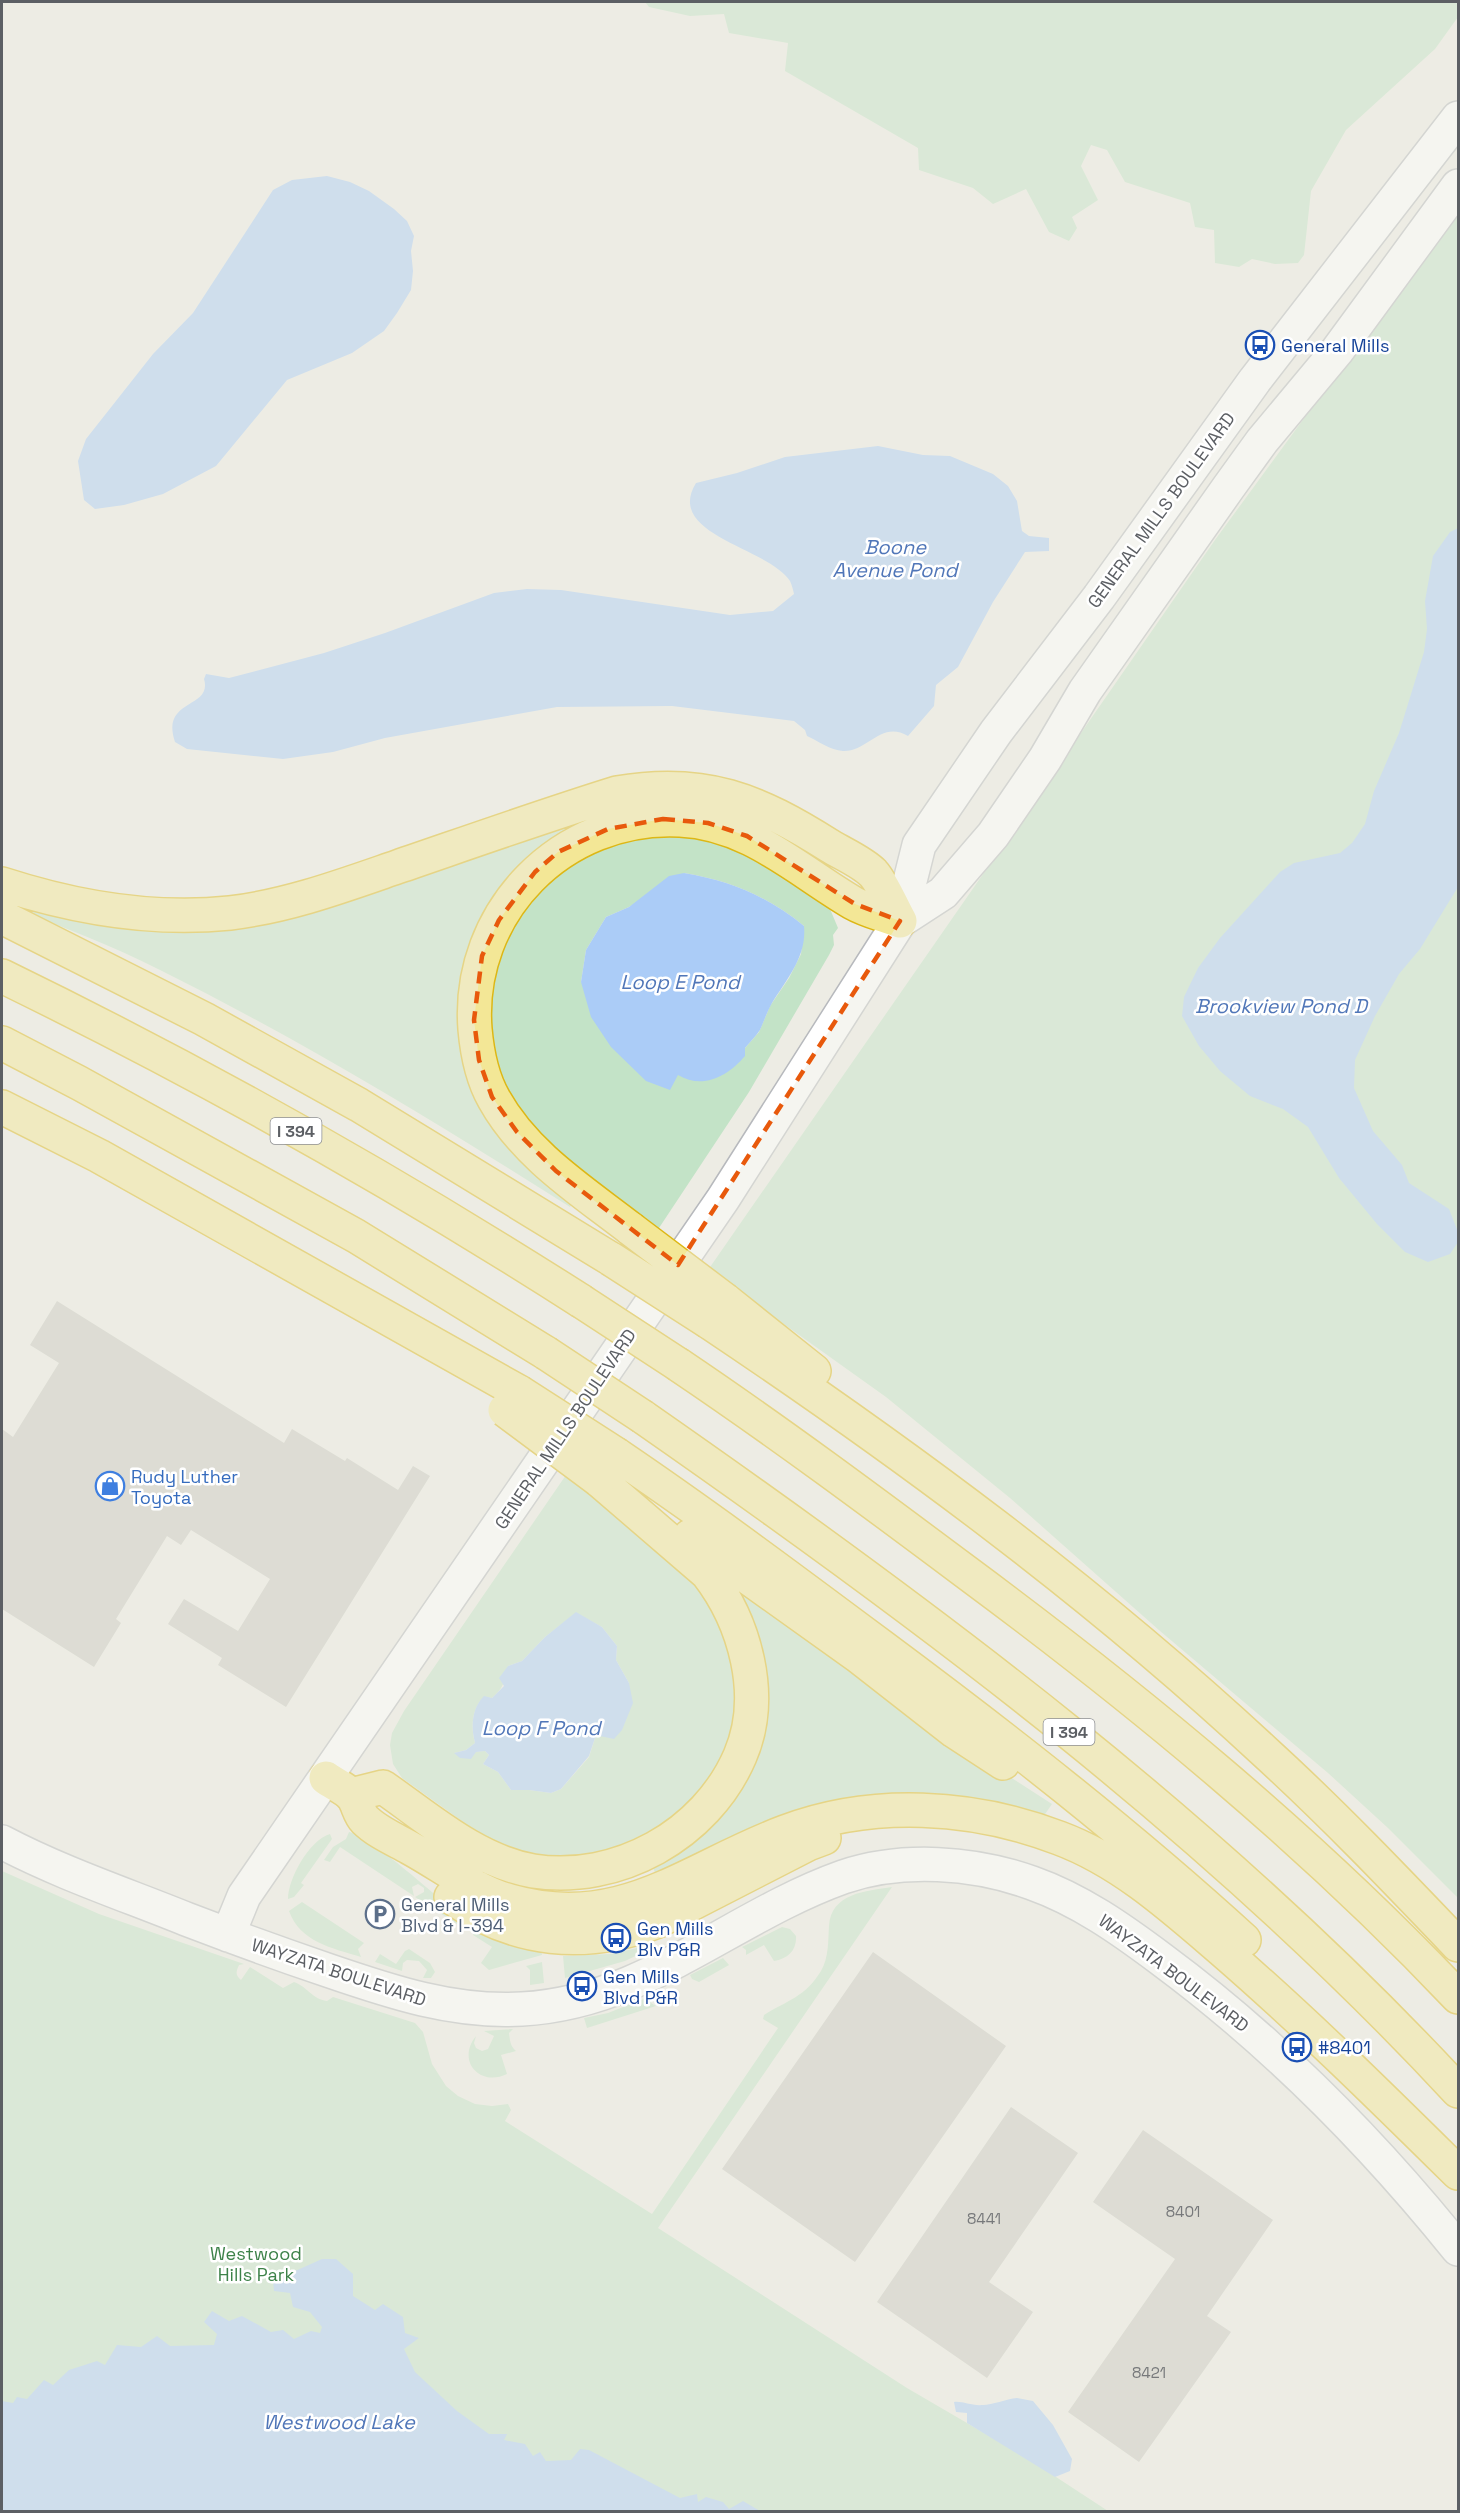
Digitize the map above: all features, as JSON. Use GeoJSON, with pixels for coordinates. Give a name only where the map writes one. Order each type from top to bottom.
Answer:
{"type":"FeatureCollection","features":[{"type":"Feature","properties":{"kind":"highway"},"geometry":{"type":"LineString","coordinates":[[2,884],[51,900],[125,913],[190,915],[260,909],[322,893],[617,793],[643,789],[686,788],[742,799],[788,820],[873,873],[900,921]]}},
{"type":"Feature","properties":{"kind":"highway"},"geometry":{"type":"LineString","coordinates":[[717,1311],[631,1229],[556,1171],[517,1132],[492,1097],[479,1060],[474,1003],[482,956],[494,927],[524,884],[558,852],[608,830],[634,824],[681,819],[708,823],[747,836],[768,846],[855,904],[900,921]]}},
{"type":"Feature","properties":{"kind":"highway"},"geometry":{"type":"LineString","coordinates":[[2,917],[204,1019],[359,1105],[509,1194],[610,1259],[717,1311],[799,1358],[935,1481],[1095,1606],[1213,1705],[1324,1808],[1458,1945]]}},
{"type":"Feature","properties":{"kind":"highway","name":"I 394"},"geometry":{"type":"LineString","coordinates":[[2,976],[132,1041],[255,1107],[490,1243],[759,1419],[891,1515],[1106,1679],[1295,1840],[1417,1955],[1458,1998]]}},
{"type":"Feature","properties":{"kind":"highway","name":"I 394"},"geometry":{"type":"LineString","coordinates":[[2,1043],[356,1236],[546,1353],[643,1417],[888,1591],[1124,1777],[1312,1943],[1458,2091]]}},
{"type":"Feature","properties":{"kind":"highway"},"geometry":{"type":"LineString","coordinates":[[2,1107],[99,1156],[339,1291],[512,1401],[608,1468],[709,1549],[858,1656],[954,1731],[1014,1771],[1081,1802],[1169,1872],[1253,1948],[1350,2041],[1441,2135],[1458,2157]]}},
{"type":"Feature","properties":{"kind":"highway"},"geometry":{"type":"LineString","coordinates":[[338,1786],[383,1787],[482,1854],[509,1865],[532,1870],[572,1873],[627,1863],[640,1856],[689,1826],[718,1793],[741,1755],[750,1708],[748,1667],[740,1630],[721,1591],[707,1573],[608,1468]]}},
{"type":"Feature","properties":{"kind":"highway"},"geometry":{"type":"LineString","coordinates":[[338,1786],[364,1820],[488,1893],[531,1905],[576,1911],[602,1908],[650,1895],[758,1843],[819,1822],[855,1814],[898,1809],[933,1812],[998,1820],[1055,1836],[1105,1859],[1169,1904],[1310,2027],[1458,2173]]}},
{"type":"Feature","properties":{"kind":"street","name":"GENERAL MILLS BOULEVARD"},"geometry":{"type":"LineString","coordinates":[[228,1935],[244,1896],[338,1786],[723,1199],[900,921],[919,845],[996,732],[1099,597],[1255,380],[1458,118]]}},
{"type":"Feature","properties":{"kind":"street","name":"GENERAL MILLS BOULEVARD"},"geometry":{"type":"LineString","coordinates":[[900,921],[943,893],[993,835],[1045,759],[1085,691],[1234,478],[1337,351],[1458,186]]}},
{"type":"Feature","properties":{"kind":"street","name":"WAYZATA BOULEVARD"},"geometry":{"type":"LineString","coordinates":[[2,1842],[88,1882],[228,1935],[410,1997],[450,2006],[522,2009],[564,2005],[601,1996],[688,1956],[786,1902],[846,1876],[878,1868],[922,1865],[962,1866],[1029,1881],[1060,1894],[1104,1918],[1222,2007],[1301,2076],[1364,2140],[1458,2249]]}},
{"type":"Feature","properties":{"kind":"highlighted area"},"geometry":{"type":"Polygon","coordinates":[[[663,819],[708,823],[747,836],[855,904],[900,921],[678,1265],[556,1171],[517,1132],[492,1097],[479,1060],[474,1020],[482,956],[499,920],[535,872],[558,852],[608,829],[663,819]]]}},
{"type":"Feature","properties":{"kind":"green space"},"geometry":{"type":"Polygon","coordinates":[[[645,2],[1458,2],[1458,17],[1435,49],[1346,130],[1311,191],[1304,255],[1298,263],[1275,264],[1252,259],[1239,267],[1215,263],[1214,230],[1195,227],[1190,203],[1125,182],[1107,150],[1091,145],[1081,166],[1098,200],[1072,217],[1077,228],[1069,241],[1049,232],[1026,189],[993,204],[973,188],[919,170],[918,148],[785,71],[788,43],[729,33],[724,14],[690,16],[649,7],[645,2]]]}},
{"type":"Feature","properties":{"kind":"green space"},"geometry":{"type":"Polygon","coordinates":[[[1458,208],[1458,1898],[1388,1828],[1328,1773],[1160,1631],[1010,1498],[886,1397],[708,1270],[1215,540],[1458,208]]]}},
{"type":"Feature","properties":{"kind":"green space"},"geometry":{"type":"Polygon","coordinates":[[[600,809],[604,817],[552,844],[464,1022],[574,1200],[570,1207],[419,1114],[265,1025],[142,961],[13,907],[18,898],[158,925],[600,809]]]}},
{"type":"Feature","properties":{"kind":"green space"},"geometry":{"type":"Polygon","coordinates":[[[682,836],[709,839],[751,854],[824,903],[830,909],[838,928],[833,935],[834,945],[829,955],[749,1092],[657,1231],[560,1157],[507,1099],[486,1028],[497,945],[552,876],[590,855],[639,838],[682,836]],[[684,873],[629,907],[606,917],[586,950],[581,982],[678,1075],[745,1048],[759,1032],[770,1006],[789,978],[801,954],[804,926],[790,915],[748,891],[684,873]]]}},
{"type":"Feature","properties":{"kind":"green space"},"geometry":{"type":"Polygon","coordinates":[[[566,1475],[612,1509],[718,1601],[742,1709],[713,1780],[666,1824],[622,1848],[581,1856],[549,1857],[499,1844],[484,1837],[402,1778],[393,1764],[390,1745],[392,1733],[404,1711],[566,1475]],[[576,1613],[545,1637],[522,1661],[508,1666],[502,1687],[492,1698],[484,1697],[474,1713],[475,1743],[466,1750],[454,1753],[485,1751],[489,1755],[483,1764],[498,1772],[511,1790],[551,1793],[561,1789],[589,1757],[595,1738],[600,1735],[629,1683],[616,1660],[617,1646],[602,1627],[576,1613]]]}},
{"type":"Feature","properties":{"kind":"green space"},"geometry":{"type":"Polygon","coordinates":[[[729,1580],[976,1755],[1052,1804],[1041,1820],[952,1801],[658,1879],[653,1868],[671,1858],[751,1761],[729,1580]]]}},
{"type":"Feature","properties":{"kind":"green space"},"geometry":{"type":"Polygon","coordinates":[[[349,1832],[372,1844],[389,1857],[465,1921],[460,1926],[415,1897],[424,1892],[424,1888],[418,1884],[412,1887],[414,1896],[340,1847],[330,1862],[324,1860],[333,1847],[346,1839],[349,1832]]]}},
{"type":"Feature","properties":{"kind":"green space"},"geometry":{"type":"Polygon","coordinates":[[[330,1834],[332,1839],[301,1883],[304,1885],[294,1897],[288,1899],[292,1881],[301,1861],[315,1844],[330,1834]]]}},
{"type":"Feature","properties":{"kind":"green space","name":"Westwood Hills Park"},"geometry":{"type":"Polygon","coordinates":[[[2,1871],[99,1914],[244,1964],[239,1965],[237,1972],[241,1980],[250,1967],[283,1988],[294,1982],[322,2000],[327,2001],[333,1997],[415,2023],[423,2032],[432,2064],[446,2086],[458,2096],[475,2104],[492,2106],[508,2104],[511,2110],[505,2121],[652,2214],[778,2028],[763,2019],[764,2015],[809,1987],[824,1966],[831,1915],[836,1907],[843,1900],[861,1892],[892,1887],[658,2228],[907,2388],[1027,2458],[1108,2511],[2,2511],[2,1871]]]}},
{"type":"Feature","properties":{"kind":"green space"},"geometry":{"type":"Polygon","coordinates":[[[302,1902],[364,1943],[358,1949],[361,1957],[318,1942],[301,1930],[289,1911],[302,1902]]]}},
{"type":"Feature","properties":{"kind":"green space"},"geometry":{"type":"Polygon","coordinates":[[[782,1927],[790,1929],[796,1936],[795,1946],[787,1956],[774,1961],[764,1945],[746,1955],[746,1950],[742,1947],[782,1927]]]}},
{"type":"Feature","properties":{"kind":"green space"},"geometry":{"type":"Polygon","coordinates":[[[477,1929],[541,1950],[542,1955],[489,1970],[481,1963],[492,1947],[473,1935],[477,1929]]]}},
{"type":"Feature","properties":{"kind":"green space"},"geometry":{"type":"Polygon","coordinates":[[[646,1946],[648,1950],[625,1961],[565,1978],[563,1956],[611,1954],[646,1946]]]}},
{"type":"Feature","properties":{"kind":"green space"},"geometry":{"type":"Polygon","coordinates":[[[409,1949],[430,1963],[435,1972],[431,1978],[423,1978],[427,1970],[419,1961],[407,1960],[403,1963],[402,1971],[375,1962],[380,1954],[396,1964],[409,1949]]]}},
{"type":"Feature","properties":{"kind":"green space"},"geometry":{"type":"Polygon","coordinates":[[[723,1958],[729,1965],[699,1982],[692,1979],[690,1975],[723,1958]]]}},
{"type":"Feature","properties":{"kind":"green space"},"geometry":{"type":"Polygon","coordinates":[[[542,1962],[544,1983],[530,1985],[530,1970],[526,1966],[542,1962]]]}},
{"type":"Feature","properties":{"kind":"green space"},"geometry":{"type":"Polygon","coordinates":[[[651,1996],[651,2003],[656,2006],[587,2028],[584,2018],[608,2013],[651,1996]]]}},
{"type":"Feature","properties":{"kind":"green space"},"geometry":{"type":"Polygon","coordinates":[[[513,2029],[509,2033],[511,2045],[516,2051],[501,2055],[507,2074],[488,2077],[474,2069],[469,2054],[470,2045],[476,2036],[474,2043],[476,2048],[482,2051],[488,2049],[494,2036],[484,2031],[513,2029]]]}},
{"type":"Feature","properties":{"kind":"water"},"geometry":{"type":"Polygon","coordinates":[[[327,176],[350,182],[369,191],[407,221],[414,236],[411,251],[413,271],[411,290],[397,313],[384,331],[352,353],[287,380],[216,466],[163,494],[124,505],[95,509],[84,500],[78,461],[86,439],[153,354],[193,313],[273,190],[292,180],[327,176]]]}},
{"type":"Feature","properties":{"kind":"water","name":"Boone Avenue Pond"},"geometry":{"type":"Polygon","coordinates":[[[878,446],[923,455],[950,456],[993,474],[1008,486],[1017,501],[1022,531],[1029,536],[1049,538],[1049,551],[1025,552],[993,602],[958,667],[936,685],[934,706],[908,736],[890,732],[860,747],[843,751],[807,736],[805,730],[794,721],[672,706],[557,707],[385,738],[333,752],[283,759],[187,749],[175,742],[172,728],[174,718],[201,695],[205,689],[206,674],[229,678],[324,653],[494,593],[527,589],[561,590],[730,615],[773,611],[794,594],[790,581],[778,569],[706,528],[694,515],[690,501],[696,483],[737,473],[785,457],[878,446]]]}},
{"type":"Feature","properties":{"kind":"water","name":"Brookview Pond D"},"geometry":{"type":"Polygon","coordinates":[[[1458,528],[1458,887],[1420,949],[1399,974],[1375,1016],[1355,1060],[1354,1088],[1373,1131],[1402,1165],[1409,1183],[1449,1209],[1458,1232],[1458,1242],[1450,1254],[1428,1262],[1405,1252],[1377,1224],[1339,1178],[1308,1127],[1283,1109],[1250,1096],[1220,1071],[1199,1046],[1182,1016],[1184,997],[1198,968],[1220,938],[1280,872],[1294,863],[1340,853],[1352,843],[1365,824],[1374,791],[1399,733],[1424,652],[1427,629],[1425,601],[1433,556],[1450,532],[1458,528]]]}},
{"type":"Feature","properties":{"kind":"water","name":"Loop E Pond"},"geometry":{"type":"Polygon","coordinates":[[[684,873],[733,885],[762,898],[804,926],[804,937],[795,967],[772,1003],[760,1030],[745,1048],[745,1056],[731,1070],[714,1079],[697,1081],[678,1075],[670,1090],[646,1081],[611,1047],[591,1017],[581,982],[586,950],[606,917],[629,907],[669,876],[684,873]]]}},
{"type":"Feature","properties":{"kind":"water","name":"Loop F Pond"},"geometry":{"type":"Polygon","coordinates":[[[576,1612],[602,1627],[617,1646],[616,1660],[629,1683],[633,1703],[622,1730],[614,1739],[600,1736],[595,1738],[589,1756],[561,1789],[551,1793],[511,1790],[498,1772],[483,1764],[489,1755],[485,1751],[476,1752],[471,1759],[460,1758],[454,1753],[466,1750],[475,1743],[474,1713],[484,1696],[492,1698],[504,1686],[499,1678],[508,1666],[522,1661],[545,1637],[576,1612]]]}},
{"type":"Feature","properties":{"kind":"water","name":"Westwood Lake"},"geometry":{"type":"Polygon","coordinates":[[[322,2259],[336,2259],[353,2274],[353,2296],[375,2310],[383,2304],[403,2317],[405,2333],[419,2338],[404,2349],[415,2372],[457,2411],[489,2434],[507,2434],[504,2440],[525,2444],[533,2456],[540,2452],[546,2461],[571,2460],[580,2449],[589,2450],[680,2498],[697,2494],[698,2502],[706,2497],[723,2502],[729,2509],[743,2501],[760,2511],[2,2511],[2,2401],[13,2403],[17,2397],[27,2399],[44,2380],[53,2385],[69,2370],[97,2361],[105,2365],[117,2345],[141,2347],[157,2336],[170,2346],[214,2345],[217,2334],[204,2322],[212,2311],[229,2321],[242,2316],[271,2332],[283,2330],[294,2339],[311,2331],[320,2333],[322,2327],[310,2312],[293,2307],[290,2293],[274,2291],[273,2281],[322,2259]]]}},
{"type":"Feature","properties":{"kind":"water"},"geometry":{"type":"Polygon","coordinates":[[[1017,2398],[1033,2401],[1053,2425],[1072,2459],[1070,2471],[1055,2477],[967,2423],[967,2413],[956,2412],[954,2402],[983,2405],[1017,2398]]]}},
{"type":"Feature","properties":{"kind":"building","name":"Rudy Luther Toyota"},"geometry":{"type":"Polygon","coordinates":[[[57,1301],[284,1443],[292,1429],[345,1461],[347,1458],[398,1490],[413,1466],[430,1476],[286,1707],[218,1665],[222,1658],[168,1624],[184,1599],[238,1631],[270,1579],[191,1530],[181,1545],[167,1536],[116,1619],[121,1623],[94,1667],[2,1609],[2,1429],[13,1437],[59,1363],[30,1345],[57,1301]]]}},
{"type":"Feature","properties":{"kind":"building"},"geometry":{"type":"Polygon","coordinates":[[[873,1952],[1006,2046],[855,2262],[722,2169],[873,1952]]]}},
{"type":"Feature","properties":{"kind":"building"},"geometry":{"type":"Polygon","coordinates":[[[1011,2107],[1078,2153],[989,2282],[1033,2312],[987,2378],[877,2302],[1011,2107]]]}},
{"type":"Feature","properties":{"kind":"building"},"geometry":{"type":"Polygon","coordinates":[[[1143,2130],[1273,2220],[1207,2316],[1231,2332],[1139,2462],[1068,2412],[1175,2259],[1093,2202],[1143,2130]]]}},
{"type":"Feature","properties":{"kind":"place","name":"General Mills"},"geometry":{"type":"Point","coordinates":[1260,345]}},
{"type":"Feature","properties":{"kind":"place","name":"Rudy Luther Toyota"},"geometry":{"type":"Point","coordinates":[110,1486]}},
{"type":"Feature","properties":{"kind":"place","name":"General Mills Blvd & I-394"},"geometry":{"type":"Point","coordinates":[380,1914]}},
{"type":"Feature","properties":{"kind":"place","name":"Gen Mills Blv P&R"},"geometry":{"type":"Point","coordinates":[616,1938]}},
{"type":"Feature","properties":{"kind":"place","name":"Gen Mills Blvd P&R"},"geometry":{"type":"Point","coordinates":[582,1986]}},
{"type":"Feature","properties":{"kind":"place","name":"#8401"},"geometry":{"type":"Point","coordinates":[1297,2047]}}]}
